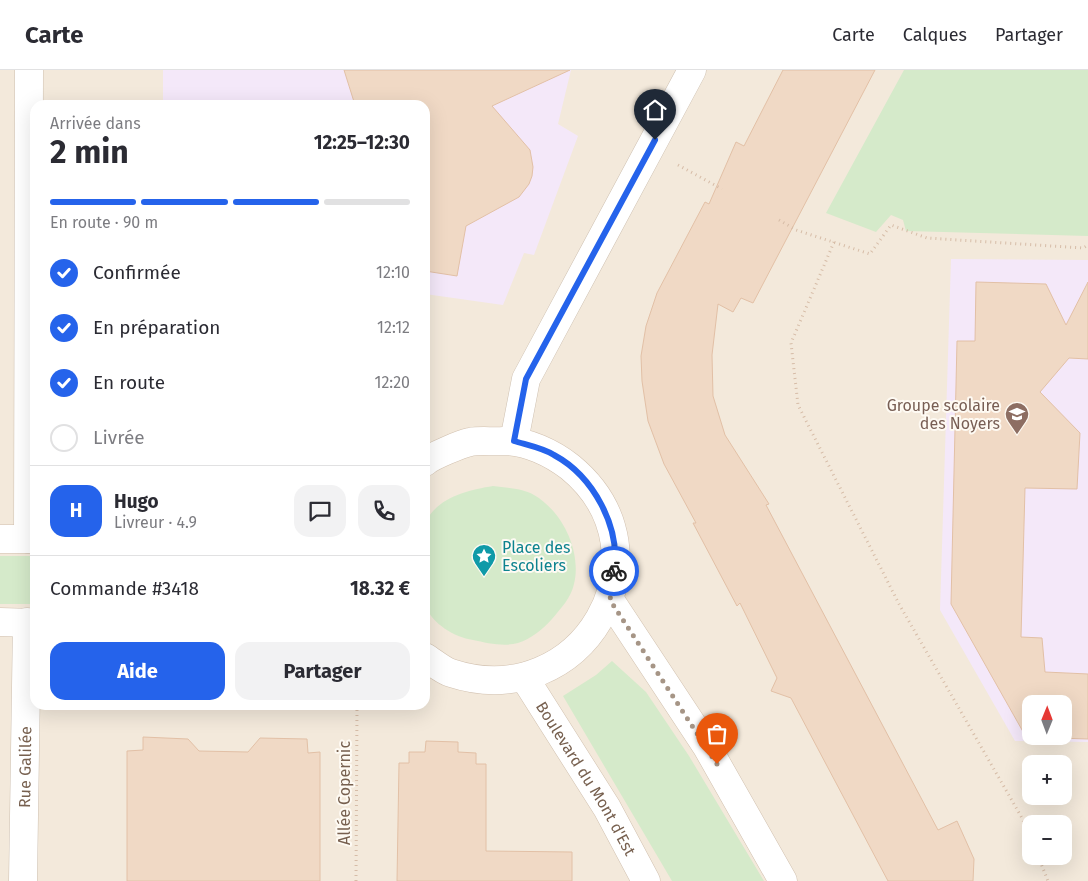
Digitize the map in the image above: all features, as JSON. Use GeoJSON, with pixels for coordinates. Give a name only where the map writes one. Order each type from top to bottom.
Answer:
{"type":"FeatureCollection","features":[{"type":"Feature","properties":{"kind":"main road"},"geometry":{"type":"LineString","coordinates":[[30,70],[30,100]]}},
{"type":"Feature","properties":{"kind":"main road"},"geometry":{"type":"LineString","coordinates":[[514,441],[526,379],[692,70]]}},
{"type":"Feature","properties":{"kind":"main road"},"geometry":{"type":"LineString","coordinates":[[430,460],[469,442],[514,441],[554,454],[587,481],[608,517],[616,558],[610,600],[591,635],[561,662],[524,677],[487,680],[450,672],[430,660]]}},
{"type":"Feature","properties":{"kind":"main road"},"geometry":{"type":"LineString","coordinates":[[0,539],[30,539]]}},
{"type":"Feature","properties":{"kind":"main road"},"geometry":{"type":"LineString","coordinates":[[610,600],[708,747],[783,881]]}},
{"type":"Feature","properties":{"kind":"main road"},"geometry":{"type":"LineString","coordinates":[[0,622],[30,622]]}},
{"type":"Feature","properties":{"kind":"main road","name":"Rue Galilée"},"geometry":{"type":"LineString","coordinates":[[23,881],[30,654]]}},
{"type":"Feature","properties":{"kind":"main road","name":"Boulevard du Mont d'Est"},"geometry":{"type":"LineString","coordinates":[[524,677],[606,808],[646,881]]}},
{"type":"Feature","properties":{"kind":"path"},"geometry":{"type":"LineString","coordinates":[[650,150],[722,189]]}},
{"type":"Feature","properties":{"kind":"path"},"geometry":{"type":"LineString","coordinates":[[779,220],[796,230],[870,254],[891,225],[927,238],[1083,248],[1088,245]]}},
{"type":"Feature","properties":{"kind":"path"},"geometry":{"type":"LineString","coordinates":[[834,242],[791,343],[798,405],[899,604],[1022,818]]}},
{"type":"Feature","properties":{"kind":"path","name":"Allée Copernic"},"geometry":{"type":"LineString","coordinates":[[356,881],[357,710]]}},
{"type":"Feature","properties":{"kind":"path"},"geometry":{"type":"LineString","coordinates":[[1042,865],[1048,881]]}},
{"type":"Feature","properties":{"kind":"shaded area"},"geometry":{"type":"Polygon","coordinates":[[[0,70],[1088,70],[1088,881],[0,881],[0,70]]]}},
{"type":"Feature","properties":{"kind":"shaded area"},"geometry":{"type":"Polygon","coordinates":[[[163,70],[571,70],[558,124],[578,136],[534,255],[524,253],[503,305],[430,295],[430,100],[163,100],[163,70]]]}},
{"type":"Feature","properties":{"kind":"shaded area","name":"Groupe scolaire des Noyers"},"geometry":{"type":"Polygon","coordinates":[[[951,259],[1088,260],[1088,742],[1072,742],[1072,695],[1022,695],[1022,741],[1015,741],[940,610],[951,259]]]}},
{"type":"Feature","properties":{"kind":"green space"},"geometry":{"type":"Polygon","coordinates":[[[904,70],[1088,70],[1088,236],[906,231],[903,220],[891,215],[876,232],[826,213],[904,70]]]}},
{"type":"Feature","properties":{"kind":"green space"},"geometry":{"type":"Polygon","coordinates":[[[493,486],[524,491],[534,495],[544,502],[561,521],[568,533],[572,546],[576,571],[571,594],[541,630],[518,643],[501,645],[459,636],[445,629],[430,614],[430,516],[446,500],[474,490],[493,486]]]}},
{"type":"Feature","properties":{"kind":"green space"},"geometry":{"type":"Polygon","coordinates":[[[0,556],[30,556],[30,604],[0,604],[0,556]]]}},
{"type":"Feature","properties":{"kind":"green space"},"geometry":{"type":"Polygon","coordinates":[[[612,661],[646,692],[689,756],[764,881],[672,881],[563,696],[596,675],[612,661]]]}},
{"type":"Feature","properties":{"kind":"building"},"geometry":{"type":"Polygon","coordinates":[[[344,70],[570,70],[492,106],[530,150],[533,167],[532,176],[529,184],[519,197],[466,226],[457,276],[430,272],[430,100],[353,100],[344,70]]]}},
{"type":"Feature","properties":{"kind":"building"},"geometry":{"type":"Polygon","coordinates":[[[783,70],[875,70],[753,303],[741,298],[733,312],[718,304],[712,355],[713,396],[725,435],[769,504],[766,505],[938,830],[957,821],[974,859],[973,881],[888,881],[791,698],[771,691],[777,678],[740,603],[737,606],[693,523],[696,523],[664,464],[648,421],[642,381],[641,356],[646,326],[657,293],[705,202],[709,204],[736,142],[744,146],[783,70]]]}},
{"type":"Feature","properties":{"kind":"building"},"geometry":{"type":"Polygon","coordinates":[[[976,282],[1046,284],[1066,325],[1088,282],[1088,359],[1069,358],[1040,392],[1080,433],[1077,489],[1025,488],[1021,637],[1042,638],[1045,672],[1088,674],[1088,739],[1072,738],[1072,695],[1022,695],[1022,730],[951,604],[957,341],[975,341],[976,282]]]}},
{"type":"Feature","properties":{"kind":"building"},"geometry":{"type":"Polygon","coordinates":[[[143,737],[188,739],[199,751],[248,752],[260,738],[307,739],[308,753],[320,752],[320,881],[127,881],[127,751],[143,750],[143,737]]]}},
{"type":"Feature","properties":{"kind":"building"},"geometry":{"type":"Polygon","coordinates":[[[426,741],[458,742],[458,752],[476,753],[476,764],[486,764],[486,851],[572,852],[572,881],[397,881],[399,763],[409,763],[409,752],[425,752],[426,741]]]}},
{"type":"Feature","properties":{"kind":"way so far"},"geometry":{"type":"LineString","coordinates":[[614,571],[610,600],[708,747],[717,764]]}},
{"type":"Feature","properties":{"kind":"place","name":"Groupe scolaire des Noyers"},"geometry":{"type":"Point","coordinates":[1017,435]}},
{"type":"Feature","properties":{"kind":"place","name":"Place des Escoliers"},"geometry":{"type":"Point","coordinates":[484,577]}},
{"type":"Feature","properties":{"kind":"route"},"geometry":{"type":"LineString","coordinates":[[614,571],[616,558],[608,517],[587,481],[554,454],[514,441],[526,379],[655,140]]}}]}
